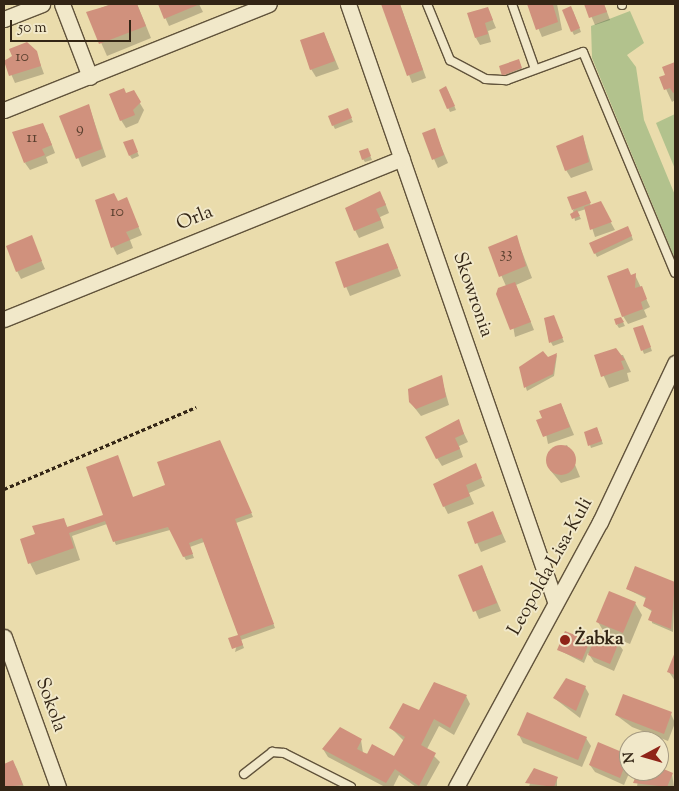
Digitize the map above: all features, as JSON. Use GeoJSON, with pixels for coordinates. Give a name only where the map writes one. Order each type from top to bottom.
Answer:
{"type":"FeatureCollection","features":[{"type":"Feature","properties":{"kind":"street"},"geometry":{"type":"LineString","coordinates":[[4,19],[42,4]]}},
{"type":"Feature","properties":{"kind":"street"},"geometry":{"type":"LineString","coordinates":[[62,4],[90,76]]}},
{"type":"Feature","properties":{"kind":"street"},"geometry":{"type":"LineString","coordinates":[[4,110],[270,4]]}},
{"type":"Feature","properties":{"kind":"street","name":"Skowronia"},"geometry":{"type":"LineString","coordinates":[[348,4],[555,601]]}},
{"type":"Feature","properties":{"kind":"street","name":"Orla"},"geometry":{"type":"LineString","coordinates":[[4,319],[402,158]]}},
{"type":"Feature","properties":{"kind":"street","name":"Leopolda Lisa-Kuli"},"geometry":{"type":"LineString","coordinates":[[456,787],[555,601],[600,522],[675,363]]}},
{"type":"Feature","properties":{"kind":"street","name":"Sokola"},"geometry":{"type":"LineString","coordinates":[[4,637],[58,787]]}},
{"type":"Feature","properties":{"kind":"lane"},"geometry":{"type":"LineString","coordinates":[[427,4],[442,48],[455,67],[496,81],[583,52],[675,273]]}},
{"type":"Feature","properties":{"kind":"lane"},"geometry":{"type":"LineString","coordinates":[[512,4],[535,69]]}},
{"type":"Feature","properties":{"kind":"lane"},"geometry":{"type":"LineString","coordinates":[[244,774],[272,752],[284,753],[352,787]]}},
{"type":"Feature","properties":{"kind":"path"},"geometry":{"type":"LineString","coordinates":[[4,489],[196,408]]}},
{"type":"Feature","properties":{"kind":"green space"},"geometry":{"type":"Polygon","coordinates":[[[630,11],[644,43],[627,55],[636,67],[644,120],[675,195],[675,259],[592,58],[591,26],[630,11]]]}},
{"type":"Feature","properties":{"kind":"green space"},"geometry":{"type":"Polygon","coordinates":[[[675,114],[675,169],[656,123],[675,114]]]}},
{"type":"Feature","properties":{"kind":"building"},"geometry":{"type":"Polygon","coordinates":[[[113,4],[137,4],[146,26],[99,44],[86,12],[113,4]]]}},
{"type":"Feature","properties":{"kind":"building"},"geometry":{"type":"Polygon","coordinates":[[[158,4],[200,4],[164,19],[158,4]]]}},
{"type":"Feature","properties":{"kind":"building"},"geometry":{"type":"Polygon","coordinates":[[[381,4],[400,4],[423,70],[407,76],[381,4]]]}},
{"type":"Feature","properties":{"kind":"building"},"geometry":{"type":"Polygon","coordinates":[[[527,4],[556,4],[553,5],[558,22],[536,30],[527,4]]]}},
{"type":"Feature","properties":{"kind":"building"},"geometry":{"type":"Polygon","coordinates":[[[584,4],[604,4],[607,12],[589,18],[584,4]]]}},
{"type":"Feature","properties":{"kind":"building"},"geometry":{"type":"Polygon","coordinates":[[[571,6],[580,28],[571,32],[562,10],[571,6]]]}},
{"type":"Feature","properties":{"kind":"building"},"geometry":{"type":"Polygon","coordinates":[[[488,7],[493,20],[485,23],[488,34],[475,38],[467,13],[488,7]]]}},
{"type":"Feature","properties":{"kind":"building"},"geometry":{"type":"Polygon","coordinates":[[[324,32],[335,61],[310,70],[300,40],[324,32]]]}},
{"type":"Feature","properties":{"kind":"building"},"geometry":{"type":"Polygon","coordinates":[[[27,42],[37,51],[41,66],[9,76],[4,61],[12,56],[9,49],[27,42]]]}},
{"type":"Feature","properties":{"kind":"building"},"geometry":{"type":"Polygon","coordinates":[[[519,59],[522,68],[502,76],[499,66],[519,59]]]}},
{"type":"Feature","properties":{"kind":"building"},"geometry":{"type":"Polygon","coordinates":[[[675,62],[675,92],[673,93],[670,88],[664,90],[659,77],[665,75],[662,67],[675,62]]]}},
{"type":"Feature","properties":{"kind":"building"},"geometry":{"type":"Polygon","coordinates":[[[446,86],[455,106],[447,109],[439,90],[446,86]]]}},
{"type":"Feature","properties":{"kind":"building"},"geometry":{"type":"Polygon","coordinates":[[[124,88],[126,93],[134,90],[141,102],[133,110],[135,115],[120,121],[109,94],[124,88]]]}},
{"type":"Feature","properties":{"kind":"building"},"geometry":{"type":"Polygon","coordinates":[[[89,104],[102,149],[76,159],[59,116],[89,104]]]}},
{"type":"Feature","properties":{"kind":"building"},"geometry":{"type":"Polygon","coordinates":[[[348,108],[352,118],[332,126],[328,116],[348,108]]]}},
{"type":"Feature","properties":{"kind":"building"},"geometry":{"type":"Polygon","coordinates":[[[43,123],[52,145],[42,149],[45,155],[24,163],[12,132],[43,123]]]}},
{"type":"Feature","properties":{"kind":"building"},"geometry":{"type":"Polygon","coordinates":[[[435,128],[444,155],[432,160],[422,133],[435,128]]]}},
{"type":"Feature","properties":{"kind":"building"},"geometry":{"type":"Polygon","coordinates":[[[583,135],[589,162],[565,171],[556,146],[583,135]]]}},
{"type":"Feature","properties":{"kind":"building"},"geometry":{"type":"Polygon","coordinates":[[[133,139],[138,152],[129,156],[123,142],[133,139]]]}},
{"type":"Feature","properties":{"kind":"building"},"geometry":{"type":"Polygon","coordinates":[[[368,148],[371,156],[362,160],[359,151],[368,148]]]}},
{"type":"Feature","properties":{"kind":"building"},"geometry":{"type":"Polygon","coordinates":[[[380,191],[386,205],[376,209],[381,220],[354,231],[345,208],[380,191]]]}},
{"type":"Feature","properties":{"kind":"building"},"geometry":{"type":"Polygon","coordinates":[[[586,191],[591,203],[572,210],[567,197],[586,191]]]}},
{"type":"Feature","properties":{"kind":"building"},"geometry":{"type":"Polygon","coordinates":[[[114,193],[118,201],[127,197],[139,227],[126,232],[130,240],[111,248],[95,200],[114,193]]]}},
{"type":"Feature","properties":{"kind":"building"},"geometry":{"type":"Polygon","coordinates":[[[601,201],[612,222],[590,230],[584,207],[601,201]]]}},
{"type":"Feature","properties":{"kind":"building"},"geometry":{"type":"Polygon","coordinates":[[[577,210],[580,216],[572,219],[570,214],[577,210]]]}},
{"type":"Feature","properties":{"kind":"building"},"geometry":{"type":"Polygon","coordinates":[[[628,226],[632,236],[594,254],[589,243],[628,226]]]}},
{"type":"Feature","properties":{"kind":"building"},"geometry":{"type":"Polygon","coordinates":[[[32,235],[42,261],[16,272],[6,246],[32,235]]]}},
{"type":"Feature","properties":{"kind":"building"},"geometry":{"type":"Polygon","coordinates":[[[517,235],[526,266],[499,277],[488,247],[517,235]]]}},
{"type":"Feature","properties":{"kind":"building"},"geometry":{"type":"Polygon","coordinates":[[[388,243],[398,268],[344,288],[335,262],[388,243]]]}},
{"type":"Feature","properties":{"kind":"building"},"geometry":{"type":"Polygon","coordinates":[[[628,268],[631,275],[636,273],[635,288],[642,286],[647,299],[641,302],[643,309],[622,317],[607,276],[628,268]]]}},
{"type":"Feature","properties":{"kind":"building"},"geometry":{"type":"Polygon","coordinates":[[[515,282],[531,322],[510,330],[496,294],[498,288],[515,282]]]}},
{"type":"Feature","properties":{"kind":"building"},"geometry":{"type":"Polygon","coordinates":[[[554,315],[563,338],[549,343],[544,318],[554,315]]]}},
{"type":"Feature","properties":{"kind":"building"},"geometry":{"type":"Polygon","coordinates":[[[621,317],[624,322],[616,325],[614,319],[621,317]]]}},
{"type":"Feature","properties":{"kind":"building"},"geometry":{"type":"Polygon","coordinates":[[[643,325],[651,347],[641,351],[633,328],[643,325]]]}},
{"type":"Feature","properties":{"kind":"building"},"geometry":{"type":"Polygon","coordinates":[[[616,348],[625,360],[621,361],[624,369],[601,377],[594,355],[616,348]]]}},
{"type":"Feature","properties":{"kind":"building"},"geometry":{"type":"Polygon","coordinates":[[[543,351],[548,357],[557,353],[553,374],[524,388],[519,367],[543,351]]]}},
{"type":"Feature","properties":{"kind":"building"},"geometry":{"type":"Polygon","coordinates":[[[442,375],[446,397],[416,409],[409,402],[408,389],[442,375]]]}},
{"type":"Feature","properties":{"kind":"building"},"geometry":{"type":"Polygon","coordinates":[[[561,403],[570,427],[543,437],[536,420],[542,418],[539,411],[561,403]]]}},
{"type":"Feature","properties":{"kind":"building"},"geometry":{"type":"Polygon","coordinates":[[[459,419],[464,434],[455,438],[460,449],[436,459],[425,437],[459,419]]]}},
{"type":"Feature","properties":{"kind":"building"},"geometry":{"type":"Polygon","coordinates":[[[597,427],[602,441],[588,446],[584,432],[597,427]]]}},
{"type":"Feature","properties":{"kind":"building"},"geometry":{"type":"Polygon","coordinates":[[[220,440],[252,513],[235,519],[274,624],[240,636],[243,645],[232,649],[228,638],[238,635],[202,538],[189,543],[193,554],[183,557],[168,527],[113,542],[105,521],[69,533],[74,548],[28,564],[20,539],[35,534],[32,526],[64,518],[67,527],[103,515],[86,467],[118,455],[133,497],[165,485],[157,462],[220,440]]]}},
{"type":"Feature","properties":{"kind":"building"},"geometry":{"type":"Polygon","coordinates":[[[561,445],[567,446],[575,454],[575,466],[567,474],[561,475],[555,474],[547,466],[546,460],[547,454],[555,446],[561,445]]]}},
{"type":"Feature","properties":{"kind":"building"},"geometry":{"type":"Polygon","coordinates":[[[476,463],[482,478],[466,485],[470,496],[443,507],[433,484],[476,463]]]}},
{"type":"Feature","properties":{"kind":"building"},"geometry":{"type":"Polygon","coordinates":[[[493,511],[502,534],[475,544],[467,522],[493,511]]]}},
{"type":"Feature","properties":{"kind":"building"},"geometry":{"type":"Polygon","coordinates":[[[482,565],[497,603],[473,612],[458,575],[482,565]]]}},
{"type":"Feature","properties":{"kind":"building"},"geometry":{"type":"Polygon","coordinates":[[[635,566],[675,582],[671,629],[648,620],[652,610],[643,606],[646,597],[626,589],[635,566]]]}},
{"type":"Feature","properties":{"kind":"building"},"geometry":{"type":"Polygon","coordinates":[[[609,591],[636,602],[623,633],[596,622],[609,591]]]}},
{"type":"Feature","properties":{"kind":"building"},"geometry":{"type":"Polygon","coordinates":[[[565,631],[590,641],[582,660],[557,650],[565,631]]]}},
{"type":"Feature","properties":{"kind":"building"},"geometry":{"type":"Polygon","coordinates":[[[597,632],[619,642],[610,664],[588,655],[597,632]]]}},
{"type":"Feature","properties":{"kind":"building"},"geometry":{"type":"Polygon","coordinates":[[[675,652],[675,675],[667,672],[675,652]]]}},
{"type":"Feature","properties":{"kind":"building"},"geometry":{"type":"Polygon","coordinates":[[[566,678],[586,686],[576,711],[553,698],[566,678]]]}},
{"type":"Feature","properties":{"kind":"building"},"geometry":{"type":"Polygon","coordinates":[[[434,682],[467,695],[450,728],[434,719],[421,745],[436,753],[419,786],[395,769],[386,783],[322,749],[340,727],[362,739],[357,749],[367,754],[372,744],[394,756],[405,737],[389,728],[403,703],[419,710],[434,682]]]}},
{"type":"Feature","properties":{"kind":"building"},"geometry":{"type":"Polygon","coordinates":[[[623,694],[672,712],[665,731],[656,731],[615,715],[623,694]]]}},
{"type":"Feature","properties":{"kind":"building"},"geometry":{"type":"Polygon","coordinates":[[[527,712],[587,737],[578,760],[517,735],[527,712]]]}},
{"type":"Feature","properties":{"kind":"building"},"geometry":{"type":"Polygon","coordinates":[[[598,742],[619,751],[619,778],[589,765],[598,742]]]}},
{"type":"Feature","properties":{"kind":"building"},"geometry":{"type":"Polygon","coordinates":[[[13,760],[23,785],[4,787],[4,764],[13,760]]]}},
{"type":"Feature","properties":{"kind":"building"},"geometry":{"type":"Polygon","coordinates":[[[534,768],[558,777],[554,787],[525,783],[534,768]]]}},
{"type":"Feature","properties":{"kind":"building"},"geometry":{"type":"Polygon","coordinates":[[[669,771],[673,773],[667,787],[633,783],[634,781],[669,781],[669,771]]]}},
{"type":"Feature","properties":{"kind":"place","name":"Żabka"},"geometry":{"type":"Point","coordinates":[565,640]}}]}
